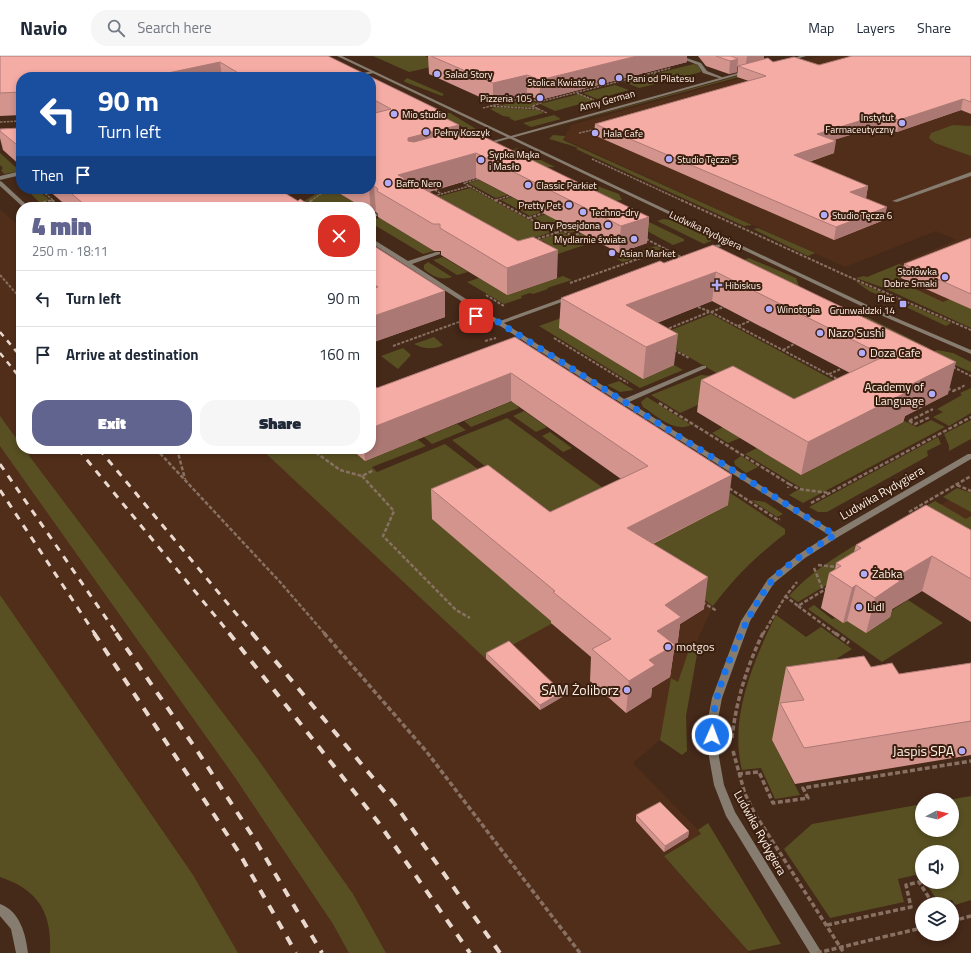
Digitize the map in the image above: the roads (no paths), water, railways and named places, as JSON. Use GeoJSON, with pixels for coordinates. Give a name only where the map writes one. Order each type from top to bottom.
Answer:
{"type":"FeatureCollection","features":[{"type":"Feature","properties":{"kind":"street","name":"Ludwika Rydygiera"},"geometry":{"type":"LineString","coordinates":[[339,56],[372,72]]}},
{"type":"Feature","properties":{"kind":"street"},"geometry":{"type":"LineString","coordinates":[[677,56],[694,62],[702,66],[705,72],[722,78]]}},
{"type":"Feature","properties":{"kind":"street"},"geometry":{"type":"LineString","coordinates":[[783,62],[804,56]]}},
{"type":"Feature","properties":{"kind":"street"},"geometry":{"type":"LineString","coordinates":[[739,69],[746,72]]}},
{"type":"Feature","properties":{"kind":"street","name":"Anny German"},"geometry":{"type":"LineString","coordinates":[[507,137],[752,70]]}},
{"type":"Feature","properties":{"kind":"street","name":"Ludwika Rydygiera"},"geometry":{"type":"LineString","coordinates":[[376,74],[507,137],[730,241],[880,314],[971,352]]}},
{"type":"Feature","properties":{"kind":"street"},"geometry":{"type":"LineString","coordinates":[[376,76],[380,75]]}},
{"type":"Feature","properties":{"kind":"street"},"geometry":{"type":"LineString","coordinates":[[474,146],[507,137]]}},
{"type":"Feature","properties":{"kind":"street"},"geometry":{"type":"LineString","coordinates":[[0,178],[16,174]]}},
{"type":"Feature","properties":{"kind":"street"},"geometry":{"type":"LineString","coordinates":[[895,201],[971,174]]}},
{"type":"Feature","properties":{"kind":"street"},"geometry":{"type":"LineString","coordinates":[[0,183],[21,202]]}},
{"type":"Feature","properties":{"kind":"street"},"geometry":{"type":"LineString","coordinates":[[270,197],[283,194]]}},
{"type":"Feature","properties":{"kind":"street"},"geometry":{"type":"LineString","coordinates":[[684,258],[730,241]]}},
{"type":"Feature","properties":{"kind":"street"},"geometry":{"type":"LineString","coordinates":[[376,243],[499,323],[835,535]]}},
{"type":"Feature","properties":{"kind":"street"},"geometry":{"type":"LineString","coordinates":[[408,263],[438,253]]}},
{"type":"Feature","properties":{"kind":"street"},"geometry":{"type":"LineString","coordinates":[[499,323],[578,295]]}},
{"type":"Feature","properties":{"kind":"street"},"geometry":{"type":"LineString","coordinates":[[624,401],[704,367]]}},
{"type":"Feature","properties":{"kind":"street","name":"Ludwika Rydygiera"},"geometry":{"type":"LineString","coordinates":[[816,953],[730,812],[719,785],[714,757],[712,724],[717,698],[738,642],[754,607],[771,581],[802,556],[835,535],[971,456]]}},
{"type":"Feature","properties":{"kind":"street"},"geometry":{"type":"LineString","coordinates":[[0,909],[10,916],[20,934],[22,953]]}},
{"type":"Feature","properties":{"kind":"railway"},"geometry":{"type":"LineString","coordinates":[[0,332],[16,351]]}},
{"type":"Feature","properties":{"kind":"railway"},"geometry":{"type":"LineString","coordinates":[[0,353],[16,373]]}},
{"type":"Feature","properties":{"kind":"railway"},"geometry":{"type":"LineString","coordinates":[[82,454],[230,634]]}},
{"type":"Feature","properties":{"kind":"railway"},"geometry":{"type":"LineString","coordinates":[[103,454],[253,634]]}},
{"type":"Feature","properties":{"kind":"railway"},"geometry":{"type":"LineString","coordinates":[[0,464],[117,634]]}},
{"type":"Feature","properties":{"kind":"railway"},"geometry":{"type":"LineString","coordinates":[[0,490],[95,634]]}},
{"type":"Feature","properties":{"kind":"railway"},"geometry":{"type":"LineString","coordinates":[[94,633],[238,851],[296,953]]}},
{"type":"Feature","properties":{"kind":"railway"},"geometry":{"type":"LineString","coordinates":[[116,633],[198,752],[257,843],[322,953]]}},
{"type":"Feature","properties":{"kind":"railway"},"geometry":{"type":"LineString","coordinates":[[229,633],[378,822],[470,953]]}},
{"type":"Feature","properties":{"kind":"railway"},"geometry":{"type":"LineString","coordinates":[[252,633],[394,803],[500,953]]}},
{"type":"Feature","properties":{"kind":"place","name":"Salad Story"},"geometry":{"type":"Point","coordinates":[437,74]}},
{"type":"Feature","properties":{"kind":"place","name":"Pani od Pilatesu"},"geometry":{"type":"Point","coordinates":[619,78]}},
{"type":"Feature","properties":{"kind":"place","name":"Stolica Kwiatów"},"geometry":{"type":"Point","coordinates":[602,82]}},
{"type":"Feature","properties":{"kind":"place","name":"Pizzeria 105"},"geometry":{"type":"Point","coordinates":[540,98]}},
{"type":"Feature","properties":{"kind":"place","name":"Mio studio"},"geometry":{"type":"Point","coordinates":[394,114]}},
{"type":"Feature","properties":{"kind":"place","name":"Instytut Farmaceutyczny"},"geometry":{"type":"Point","coordinates":[902,123]}},
{"type":"Feature","properties":{"kind":"place","name":"Pełny Koszyk"},"geometry":{"type":"Point","coordinates":[426,132]}},
{"type":"Feature","properties":{"kind":"place","name":"Hala Cafe"},"geometry":{"type":"Point","coordinates":[595,133]}},
{"type":"Feature","properties":{"kind":"place","name":"Studio Tęcza 5"},"geometry":{"type":"Point","coordinates":[669,159]}},
{"type":"Feature","properties":{"kind":"place","name":"Sypka Mąka i Masło"},"geometry":{"type":"Point","coordinates":[481,160]}},
{"type":"Feature","properties":{"kind":"place","name":"Baffo Nero"},"geometry":{"type":"Point","coordinates":[388,183]}},
{"type":"Feature","properties":{"kind":"place","name":"Classic Parkiet"},"geometry":{"type":"Point","coordinates":[528,185]}},
{"type":"Feature","properties":{"kind":"place","name":"Pretty Pet"},"geometry":{"type":"Point","coordinates":[569,205]}},
{"type":"Feature","properties":{"kind":"place","name":"Techno-dry"},"geometry":{"type":"Point","coordinates":[583,212]}},
{"type":"Feature","properties":{"kind":"place","name":"Studio Tęcza 6"},"geometry":{"type":"Point","coordinates":[824,215]}},
{"type":"Feature","properties":{"kind":"place","name":"Dary Posejdona"},"geometry":{"type":"Point","coordinates":[608,225]}},
{"type":"Feature","properties":{"kind":"place","name":"Mydlarnie świata"},"geometry":{"type":"Point","coordinates":[634,239]}},
{"type":"Feature","properties":{"kind":"place","name":"Asian Market"},"geometry":{"type":"Point","coordinates":[612,253]}},
{"type":"Feature","properties":{"kind":"place","name":"Stołówka Dobre Smaki"},"geometry":{"type":"Point","coordinates":[945,277]}},
{"type":"Feature","properties":{"kind":"place","name":"Hibiskus"},"geometry":{"type":"Point","coordinates":[717,285]}},
{"type":"Feature","properties":{"kind":"place","name":"Plac Grunwaldzki 14"},"geometry":{"type":"Point","coordinates":[903,304]}},
{"type":"Feature","properties":{"kind":"place","name":"Winotopia"},"geometry":{"type":"Point","coordinates":[769,309]}},
{"type":"Feature","properties":{"kind":"place","name":"Nazo Sushi"},"geometry":{"type":"Point","coordinates":[820,333]}},
{"type":"Feature","properties":{"kind":"place","name":"Doza Cafe"},"geometry":{"type":"Point","coordinates":[862,353]}},
{"type":"Feature","properties":{"kind":"place","name":"Academy of Language"},"geometry":{"type":"Point","coordinates":[932,394]}},
{"type":"Feature","properties":{"kind":"place","name":"Żabka"},"geometry":{"type":"Point","coordinates":[864,574]}},
{"type":"Feature","properties":{"kind":"place","name":"Lidl"},"geometry":{"type":"Point","coordinates":[859,607]}},
{"type":"Feature","properties":{"kind":"place","name":"motgos"},"geometry":{"type":"Point","coordinates":[668,647]}},
{"type":"Feature","properties":{"kind":"place","name":"SAM Żoliborz"},"geometry":{"type":"Point","coordinates":[627,690]}},
{"type":"Feature","properties":{"kind":"place","name":"Jaspis SPA"},"geometry":{"type":"Point","coordinates":[962,751]}}]}
